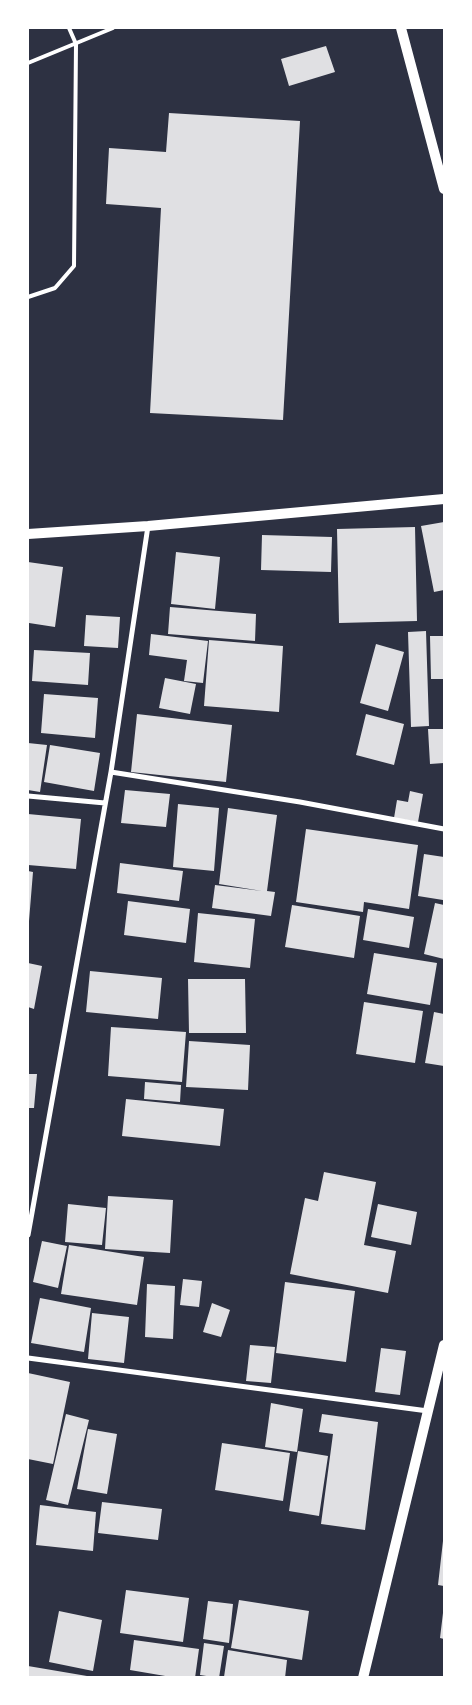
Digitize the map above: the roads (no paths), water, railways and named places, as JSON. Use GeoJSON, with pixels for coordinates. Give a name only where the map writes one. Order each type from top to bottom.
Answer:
{"type":"FeatureCollection","features":[{"type":"Feature","properties":{"kind":"main road"},"geometry":{"type":"LineString","coordinates":[[401,28],[444,189]]}},
{"type":"Feature","properties":{"kind":"main road"},"geometry":{"type":"LineString","coordinates":[[28,534],[148,526],[444,499]]}},
{"type":"Feature","properties":{"kind":"main road"},"geometry":{"type":"LineString","coordinates":[[363,1678],[444,1345]]}},
{"type":"Feature","properties":{"kind":"street"},"geometry":{"type":"LineString","coordinates":[[28,1235],[111,772],[148,526]]}},
{"type":"Feature","properties":{"kind":"street"},"geometry":{"type":"LineString","coordinates":[[111,772],[300,802],[444,829]]}},
{"type":"Feature","properties":{"kind":"street"},"geometry":{"type":"LineString","coordinates":[[28,796],[105,803]]}},
{"type":"Feature","properties":{"kind":"street"},"geometry":{"type":"LineString","coordinates":[[28,1358],[428,1411]]}},
{"type":"Feature","properties":{"kind":"lane"},"geometry":{"type":"LineString","coordinates":[[28,297],[55,288],[74,266],[76,44],[69,28]]}},
{"type":"Feature","properties":{"kind":"lane"},"geometry":{"type":"LineString","coordinates":[[28,63],[113,28]]}}]}
